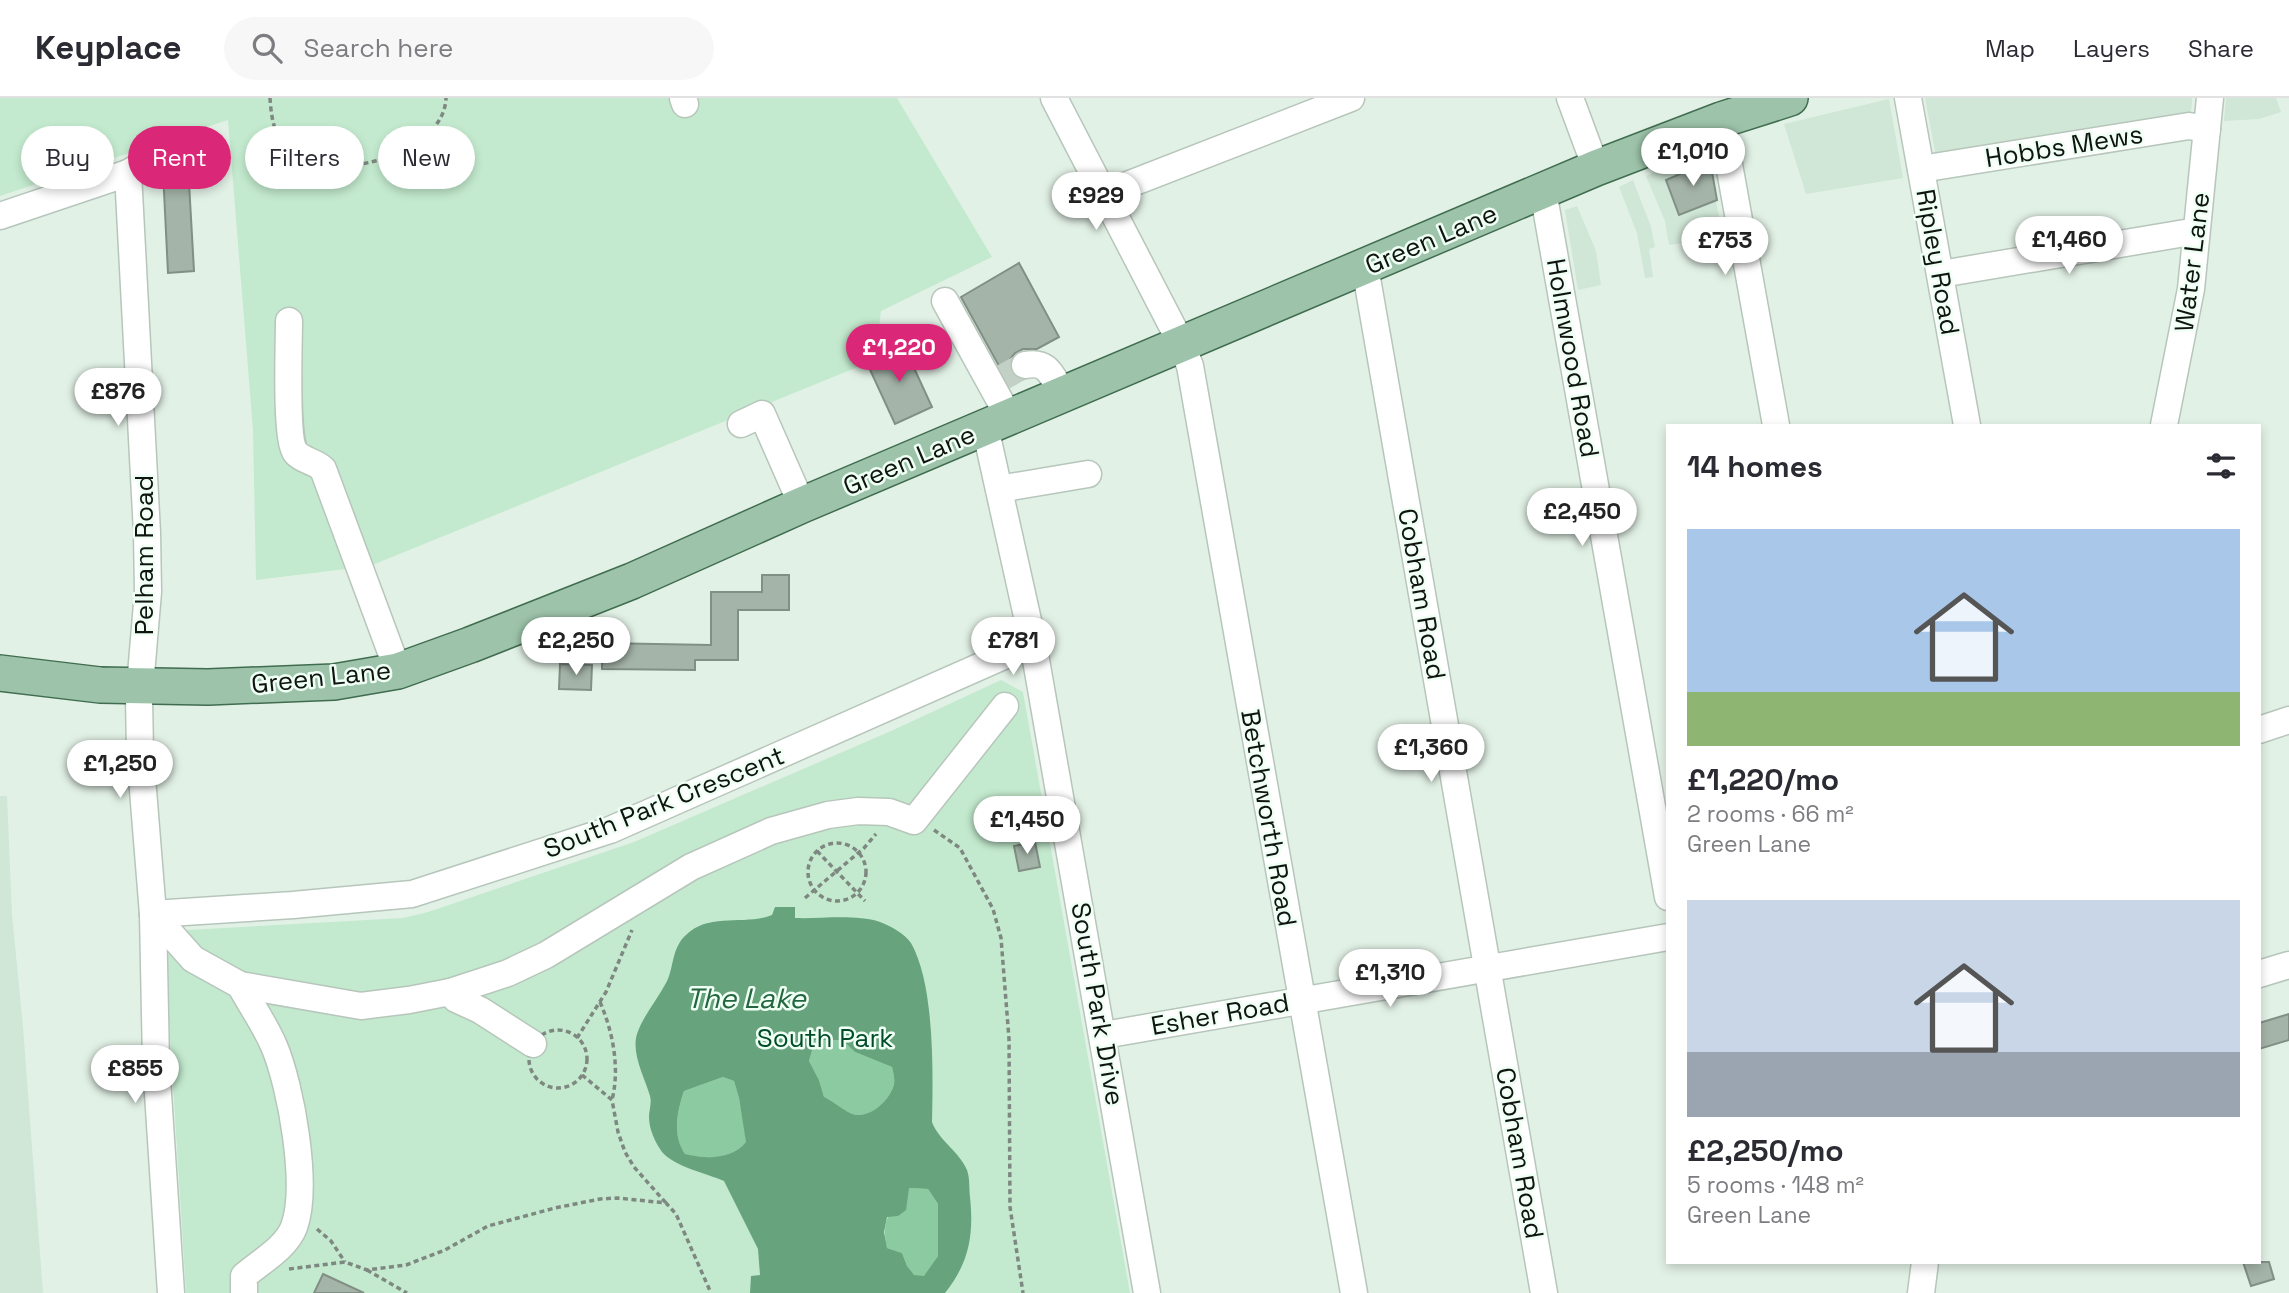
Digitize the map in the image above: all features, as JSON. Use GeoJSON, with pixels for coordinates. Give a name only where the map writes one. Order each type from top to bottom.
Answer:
{"type":"FeatureCollection","features":[{"type":"Feature","properties":{"kind":"main road","name":"Green Lane"},"geometry":{"type":"LineString","coordinates":[[0,673],[100,685],[208,687],[334,682],[398,671],[632,581],[802,505],[1596,168],[1721,120],[1790,98]]}},
{"type":"Feature","properties":{"kind":"street","name":"Betchworth Road"},"geometry":{"type":"LineString","coordinates":[[1055,98],[1190,366],[1300,1000],[1354,1293]]}},
{"type":"Feature","properties":{"kind":"street"},"geometry":{"type":"LineString","coordinates":[[1104,194],[1351,98]]}},
{"type":"Feature","properties":{"kind":"street"},"geometry":{"type":"LineString","coordinates":[[1570,98],[1596,168]]}},
{"type":"Feature","properties":{"kind":"street","name":"Ripley Road"},"geometry":{"type":"LineString","coordinates":[[1908,98],[1967,424]]}},
{"type":"Feature","properties":{"kind":"street","name":"Water Lane"},"geometry":{"type":"LineString","coordinates":[[2164,424],[2187,312],[2210,98]]}},
{"type":"Feature","properties":{"kind":"street"},"geometry":{"type":"LineString","coordinates":[[1721,120],[1776,424]]}},
{"type":"Feature","properties":{"kind":"street","name":"Hobbs Mews"},"geometry":{"type":"LineString","coordinates":[[1921,169],[2189,126],[2207,129]]}},
{"type":"Feature","properties":{"kind":"street"},"geometry":{"type":"LineString","coordinates":[[0,216],[128,173]]}},
{"type":"Feature","properties":{"kind":"street","name":"Pelham Road"},"geometry":{"type":"LineString","coordinates":[[129,189],[147,533],[148,592],[141,686],[140,753],[153,914],[156,1063],[171,1293]]}},
{"type":"Feature","properties":{"kind":"street","name":"Holmwood Road"},"geometry":{"type":"LineString","coordinates":[[1543,191],[1666,886]]}},
{"type":"Feature","properties":{"kind":"street"},"geometry":{"type":"LineString","coordinates":[[1941,274],[2185,233],[2196,234]]}},
{"type":"Feature","properties":{"kind":"street","name":"Cobham Road"},"geometry":{"type":"LineString","coordinates":[[1365,267],[1544,1293]]}},
{"type":"Feature","properties":{"kind":"street","name":"South Park Drive"},"geometry":{"type":"LineString","coordinates":[[945,301],[995,381],[999,489],[1033,643],[1104,1035],[1147,1293]]}},
{"type":"Feature","properties":{"kind":"street"},"geometry":{"type":"LineString","coordinates":[[289,321],[293,447],[296,454],[324,469],[398,671]]}},
{"type":"Feature","properties":{"kind":"street"},"geometry":{"type":"LineString","coordinates":[[1025,365],[1041,364],[1063,394]]}},
{"type":"Feature","properties":{"kind":"street"},"geometry":{"type":"LineString","coordinates":[[741,424],[762,414],[802,505]]}},
{"type":"Feature","properties":{"kind":"street"},"geometry":{"type":"LineString","coordinates":[[999,489],[1088,474]]}},
{"type":"Feature","properties":{"kind":"street","name":"South Park Crescent"},"geometry":{"type":"LineString","coordinates":[[153,914],[412,894],[610,830],[1033,643]]}},
{"type":"Feature","properties":{"kind":"street"},"geometry":{"type":"LineString","coordinates":[[153,914],[193,959],[240,985],[361,1006],[450,992],[508,972],[546,955],[691,867],[771,831],[828,815],[858,811],[889,812],[914,821],[1005,706]]}},
{"type":"Feature","properties":{"kind":"street"},"geometry":{"type":"LineString","coordinates":[[2261,729],[2289,720]]}},
{"type":"Feature","properties":{"kind":"street","name":"Esher Road"},"geometry":{"type":"LineString","coordinates":[[1104,1035],[1666,937]]}},
{"type":"Feature","properties":{"kind":"street"},"geometry":{"type":"LineString","coordinates":[[2261,973],[2289,965]]}},
{"type":"Feature","properties":{"kind":"street"},"geometry":{"type":"LineString","coordinates":[[240,985],[274,1045],[289,1093],[299,1175],[293,1227],[283,1243],[244,1276],[244,1293]]}},
{"type":"Feature","properties":{"kind":"street"},"geometry":{"type":"LineString","coordinates":[[450,992],[456,999],[480,1010],[533,1044]]}},
{"type":"Feature","properties":{"kind":"street"},"geometry":{"type":"LineString","coordinates":[[1921,1293],[1926,1264]]}},
{"type":"Feature","properties":{"kind":"path"},"geometry":{"type":"LineString","coordinates":[[270,98],[276,134],[285,148],[303,161],[329,166],[355,165],[417,143],[431,132],[440,120],[446,98]]}},
{"type":"Feature","properties":{"kind":"path"},"geometry":{"type":"LineString","coordinates":[[805,898],[859,853],[885,822],[889,812]]}},
{"type":"Feature","properties":{"kind":"path"},"geometry":{"type":"LineString","coordinates":[[914,821],[946,837],[960,848],[993,909],[1001,938],[1009,1039],[1010,1207],[1023,1293]]}},
{"type":"Feature","properties":{"kind":"path"},"geometry":{"type":"LineString","coordinates":[[840,843],[859,853],[866,873],[856,893],[849,898],[830,900],[815,890],[810,883],[808,866],[817,850],[840,843]]}},
{"type":"Feature","properties":{"kind":"path"},"geometry":{"type":"LineString","coordinates":[[817,850],[865,901]]}},
{"type":"Feature","properties":{"kind":"path"},"geometry":{"type":"LineString","coordinates":[[577,1038],[600,1002],[645,903],[641,897]]}},
{"type":"Feature","properties":{"kind":"path"},"geometry":{"type":"LineString","coordinates":[[600,1002],[606,1015],[616,1058],[612,1100],[625,1152],[676,1214],[711,1293]]}},
{"type":"Feature","properties":{"kind":"path"},"geometry":{"type":"LineString","coordinates":[[554,1031],[566,1032],[577,1038],[584,1046],[587,1057],[582,1074],[572,1084],[562,1088],[541,1083],[530,1065],[529,1054],[533,1044],[542,1035],[554,1031]]}},
{"type":"Feature","properties":{"kind":"path"},"geometry":{"type":"LineString","coordinates":[[582,1074],[612,1100]]}},
{"type":"Feature","properties":{"kind":"path"},"geometry":{"type":"LineString","coordinates":[[367,1270],[417,1262],[488,1226],[590,1200],[617,1198],[666,1203]]}},
{"type":"Feature","properties":{"kind":"path"},"geometry":{"type":"LineString","coordinates":[[295,1218],[313,1226],[331,1241],[345,1262]]}},
{"type":"Feature","properties":{"kind":"path"},"geometry":{"type":"LineString","coordinates":[[263,1260],[277,1271],[345,1262],[367,1270],[407,1293]]}},
{"type":"Feature","properties":{"kind":"shaded area"},"geometry":{"type":"Polygon","coordinates":[[[1925,98],[2192,98],[2192,101],[2190,122],[1937,162],[1925,98]]]}},
{"type":"Feature","properties":{"kind":"shaded area"},"geometry":{"type":"Polygon","coordinates":[[[2226,98],[2276,98],[2281,112],[2259,119],[2224,121],[2226,98]]]}},
{"type":"Feature","properties":{"kind":"shaded area"},"geometry":{"type":"Polygon","coordinates":[[[1889,99],[1903,178],[1806,194],[1784,124],[1889,99]]]}},
{"type":"Feature","properties":{"kind":"shaded area"},"geometry":{"type":"Polygon","coordinates":[[[1706,150],[1723,237],[1669,245],[1665,221],[1646,176],[1706,150]]]}},
{"type":"Feature","properties":{"kind":"shaded area"},"geometry":{"type":"Polygon","coordinates":[[[1633,180],[1651,227],[1655,247],[1649,249],[1653,277],[1645,278],[1637,233],[1619,187],[1633,180]]]}},
{"type":"Feature","properties":{"kind":"shaded area"},"geometry":{"type":"Polygon","coordinates":[[[1577,206],[1596,251],[1601,285],[1578,290],[1565,210],[1577,206]]]}},
{"type":"Feature","properties":{"kind":"shaded area"},"geometry":{"type":"Polygon","coordinates":[[[0,796],[7,796],[12,915],[43,1293],[0,1293],[0,796]]]}},
{"type":"Feature","properties":{"kind":"shaded area"},"geometry":{"type":"Polygon","coordinates":[[[815,1040],[842,1040],[855,1052],[892,1067],[894,1084],[886,1100],[876,1109],[858,1115],[824,1097],[809,1061],[815,1040]]]}},
{"type":"Feature","properties":{"kind":"shaded area"},"geometry":{"type":"Polygon","coordinates":[[[723,1077],[734,1081],[747,1142],[740,1151],[727,1156],[685,1154],[677,1131],[684,1091],[723,1077]]]}},
{"type":"Feature","properties":{"kind":"shaded area"},"geometry":{"type":"Polygon","coordinates":[[[909,1188],[928,1189],[938,1204],[938,1256],[925,1276],[914,1276],[902,1253],[887,1248],[885,1238],[889,1215],[909,1188]]]}},
{"type":"Feature","properties":{"kind":"green space"},"geometry":{"type":"Polygon","coordinates":[[[0,98],[897,98],[992,257],[881,311],[875,360],[370,566],[256,580],[253,430],[231,157],[231,126],[228,126],[228,120],[210,126],[128,126],[128,153],[114,158],[114,126],[21,126],[21,189],[0,196],[0,98]]]}},
{"type":"Feature","properties":{"kind":"green space","name":"South Park"},"geometry":{"type":"Polygon","coordinates":[[[1001,680],[1023,692],[1130,1293],[186,1293],[165,957],[187,930],[403,918],[428,912],[634,842],[891,731],[1001,680]]]}},
{"type":"Feature","properties":{"kind":"water","name":"The Lake"},"geometry":{"type":"Polygon","coordinates":[[[775,907],[795,907],[795,918],[849,917],[880,922],[905,936],[911,943],[925,982],[931,1030],[932,1122],[939,1135],[963,1163],[969,1180],[971,1224],[968,1248],[960,1271],[945,1293],[750,1293],[751,1276],[760,1275],[758,1249],[724,1181],[675,1162],[662,1152],[655,1140],[649,1122],[651,1099],[637,1058],[637,1034],[669,978],[675,952],[681,940],[695,928],[705,924],[772,915],[775,907]],[[815,1040],[809,1061],[824,1097],[858,1115],[876,1109],[886,1100],[894,1084],[892,1067],[855,1052],[842,1040],[815,1040]],[[723,1077],[684,1091],[677,1131],[685,1154],[718,1157],[734,1152],[746,1142],[734,1081],[723,1077]],[[909,1188],[906,1210],[898,1216],[887,1217],[884,1232],[887,1248],[902,1253],[914,1275],[924,1276],[938,1256],[938,1204],[928,1189],[909,1188]]]}},
{"type":"Feature","properties":{"kind":"building"},"geometry":{"type":"Polygon","coordinates":[[[1710,161],[1717,200],[1679,215],[1666,180],[1710,161]]]}},
{"type":"Feature","properties":{"kind":"building"},"geometry":{"type":"Polygon","coordinates":[[[164,189],[189,189],[194,271],[168,273],[164,189]]]}},
{"type":"Feature","properties":{"kind":"building"},"geometry":{"type":"Polygon","coordinates":[[[1019,263],[1059,337],[1037,349],[1023,349],[1015,353],[1010,359],[1010,367],[1013,375],[1021,380],[1010,386],[961,297],[1019,263]]]}},
{"type":"Feature","properties":{"kind":"building"},"geometry":{"type":"Polygon","coordinates":[[[903,344],[932,407],[895,424],[866,361],[903,344]]]}},
{"type":"Feature","properties":{"kind":"building"},"geometry":{"type":"Polygon","coordinates":[[[762,575],[789,575],[789,610],[738,610],[738,660],[695,660],[695,670],[602,669],[602,643],[711,645],[711,592],[762,592],[762,575]]]}},
{"type":"Feature","properties":{"kind":"building"},"geometry":{"type":"Polygon","coordinates":[[[560,664],[592,665],[591,690],[559,689],[560,664]]]}},
{"type":"Feature","properties":{"kind":"building"},"geometry":{"type":"Polygon","coordinates":[[[1035,842],[1040,867],[1019,871],[1014,846],[1035,842]]]}},
{"type":"Feature","properties":{"kind":"building"},"geometry":{"type":"Polygon","coordinates":[[[2289,1014],[2289,1040],[2261,1048],[2261,1022],[2289,1014]]]}},
{"type":"Feature","properties":{"kind":"building"},"geometry":{"type":"Polygon","coordinates":[[[2269,1262],[2274,1279],[2251,1286],[2244,1264],[2269,1262]]]}},
{"type":"Feature","properties":{"kind":"building"},"geometry":{"type":"Polygon","coordinates":[[[323,1274],[364,1293],[314,1293],[323,1274]]]}},
{"type":"Feature","properties":{"kind":"tunnel"},"geometry":{"type":"LineString","coordinates":[[998,380],[1025,365]]}}]}
